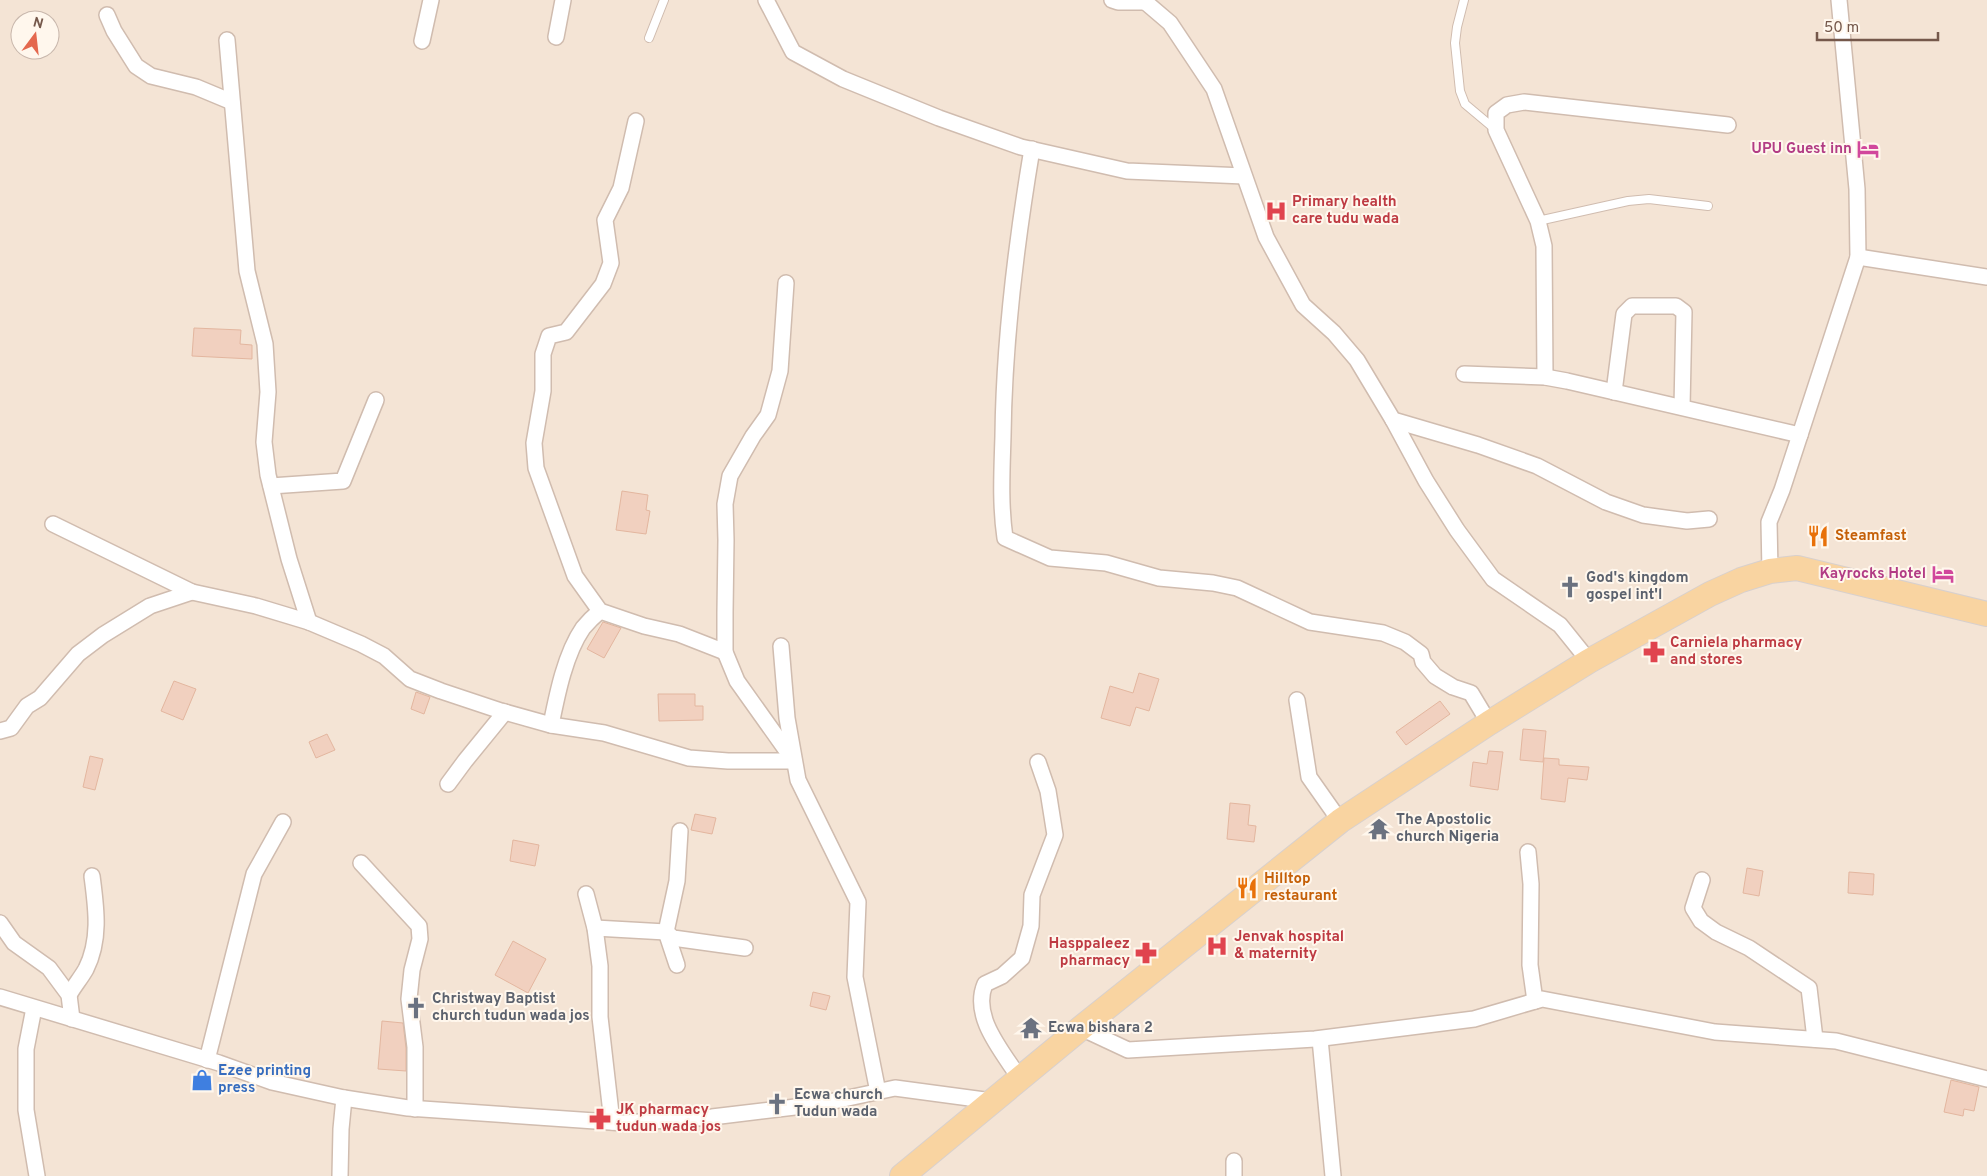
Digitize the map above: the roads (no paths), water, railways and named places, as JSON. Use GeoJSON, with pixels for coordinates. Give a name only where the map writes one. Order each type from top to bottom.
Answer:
{"type":"FeatureCollection","features":[{"type":"Feature","properties":{"kind":"main road"},"geometry":{"type":"LineString","coordinates":[[902,1176],[1081,1028],[1340,821],[1589,661],[1710,594],[1741,580],[1770,572],[1797,568],[1987,614]]}},
{"type":"Feature","properties":{"kind":"street"},"geometry":{"type":"LineString","coordinates":[[422,41],[431,0]]}},
{"type":"Feature","properties":{"kind":"street"},"geometry":{"type":"LineString","coordinates":[[556,37],[563,0]]}},
{"type":"Feature","properties":{"kind":"street"},"geometry":{"type":"LineString","coordinates":[[766,0],[793,52],[843,78],[939,118],[1032,149],[1127,170],[1244,176]]}},
{"type":"Feature","properties":{"kind":"street"},"geometry":{"type":"LineString","coordinates":[[1112,0],[1118,2],[1144,1],[1170,23],[1214,89],[1266,237],[1303,305],[1334,333],[1357,360],[1393,420],[1426,482],[1493,579],[1560,625],[1589,661]]}},
{"type":"Feature","properties":{"kind":"street"},"geometry":{"type":"LineString","coordinates":[[1770,572],[1770,522],[1858,257],[1857,189],[1839,0]]}},
{"type":"Feature","properties":{"kind":"street"},"geometry":{"type":"LineString","coordinates":[[107,15],[114,31],[136,66],[151,76],[196,87],[232,102]]}},
{"type":"Feature","properties":{"kind":"street"},"geometry":{"type":"LineString","coordinates":[[227,40],[247,271],[265,344],[268,392],[264,442],[271,486],[289,559],[309,622]]}},
{"type":"Feature","properties":{"kind":"street"},"geometry":{"type":"LineString","coordinates":[[1545,377],[1544,246],[1538,221],[1496,130],[1496,113],[1507,105],[1524,102],[1728,125]]}},
{"type":"Feature","properties":{"kind":"street"},"geometry":{"type":"LineString","coordinates":[[636,121],[621,188],[605,220],[611,263],[603,284],[566,332],[549,336],[543,354],[543,392],[534,443],[536,468],[575,576],[600,611],[679,634],[726,652]]}},
{"type":"Feature","properties":{"kind":"street"},"geometry":{"type":"LineString","coordinates":[[1032,149],[1014,271],[1004,382],[1001,512],[1005,538],[1050,558],[1106,563],[1159,578],[1213,583],[1237,588],[1310,622],[1383,633],[1405,642],[1420,654],[1423,662],[1436,676],[1453,687],[1471,693],[1490,723]]}},
{"type":"Feature","properties":{"kind":"street"},"geometry":{"type":"LineString","coordinates":[[1858,257],[1987,277]]}},
{"type":"Feature","properties":{"kind":"street"},"geometry":{"type":"LineString","coordinates":[[786,283],[780,371],[768,415],[753,436],[730,476],[725,504],[726,652],[737,681],[794,761]]}},
{"type":"Feature","properties":{"kind":"street"},"geometry":{"type":"LineString","coordinates":[[1614,392],[1624,314],[1632,306],[1676,306],[1684,312],[1682,407]]}},
{"type":"Feature","properties":{"kind":"street"},"geometry":{"type":"LineString","coordinates":[[1464,374],[1545,377],[1800,435]]}},
{"type":"Feature","properties":{"kind":"street"},"geometry":{"type":"LineString","coordinates":[[271,486],[343,481],[376,400]]}},
{"type":"Feature","properties":{"kind":"street"},"geometry":{"type":"LineString","coordinates":[[1393,420],[1468,442],[1537,466],[1606,502],[1643,515],[1687,521],[1709,519]]}},
{"type":"Feature","properties":{"kind":"street"},"geometry":{"type":"LineString","coordinates":[[53,524],[192,592],[256,606],[309,622],[384,656],[410,679],[505,712],[551,725],[604,733],[689,758],[728,761],[794,761]]}},
{"type":"Feature","properties":{"kind":"street"},"geometry":{"type":"LineString","coordinates":[[0,731],[11,728],[27,706],[40,698],[78,654],[104,635],[150,606],[192,592]]}},
{"type":"Feature","properties":{"kind":"street"},"geometry":{"type":"LineString","coordinates":[[551,725],[558,690],[573,647],[583,628],[600,611]]}},
{"type":"Feature","properties":{"kind":"street"},"geometry":{"type":"LineString","coordinates":[[781,646],[787,718],[798,780],[858,902],[855,978],[878,1092]]}},
{"type":"Feature","properties":{"kind":"street"},"geometry":{"type":"LineString","coordinates":[[1297,700],[1309,777],[1340,821]]}},
{"type":"Feature","properties":{"kind":"street"},"geometry":{"type":"LineString","coordinates":[[448,784],[505,712]]}},
{"type":"Feature","properties":{"kind":"street"},"geometry":{"type":"LineString","coordinates":[[1020,1078],[986,1025],[981,994],[985,984],[1002,976],[1022,958],[1031,926],[1032,895],[1055,835],[1048,791],[1038,762]]}},
{"type":"Feature","properties":{"kind":"street"},"geometry":{"type":"LineString","coordinates":[[207,1060],[254,874],[283,822]]}},
{"type":"Feature","properties":{"kind":"street"},"geometry":{"type":"LineString","coordinates":[[677,965],[666,932],[677,881],[680,831]]}},
{"type":"Feature","properties":{"kind":"street"},"geometry":{"type":"LineString","coordinates":[[1528,852],[1531,884],[1530,965],[1535,1001]]}},
{"type":"Feature","properties":{"kind":"street"},"geometry":{"type":"LineString","coordinates":[[362,863],[419,926],[420,939],[412,970],[409,999],[415,1047],[415,1108]]}},
{"type":"Feature","properties":{"kind":"street"},"geometry":{"type":"LineString","coordinates":[[68,995],[86,968],[93,948],[97,920],[92,876]]}},
{"type":"Feature","properties":{"kind":"street"},"geometry":{"type":"LineString","coordinates":[[1702,880],[1693,908],[1701,921],[1716,932],[1749,948],[1809,988],[1815,1039]]}},
{"type":"Feature","properties":{"kind":"street"},"geometry":{"type":"LineString","coordinates":[[586,894],[595,928],[600,966],[600,1017],[612,1122]]}},
{"type":"Feature","properties":{"kind":"street"},"geometry":{"type":"LineString","coordinates":[[0,923],[14,943],[49,968],[68,995],[72,1019]]}},
{"type":"Feature","properties":{"kind":"street"},"geometry":{"type":"LineString","coordinates":[[595,928],[666,932],[673,938],[744,948]]}},
{"type":"Feature","properties":{"kind":"street"},"geometry":{"type":"LineString","coordinates":[[0,998],[207,1060],[272,1082],[344,1098],[415,1108],[612,1122],[712,1117],[820,1104],[895,1088],[992,1101]]}},
{"type":"Feature","properties":{"kind":"street"},"geometry":{"type":"LineString","coordinates":[[1081,1028],[1128,1050],[1320,1039],[1474,1019],[1542,999],[1715,1032],[1836,1041],[1987,1079]]}},
{"type":"Feature","properties":{"kind":"street"},"geometry":{"type":"LineString","coordinates":[[34,1008],[26,1049],[26,1110],[37,1176]]}},
{"type":"Feature","properties":{"kind":"street"},"geometry":{"type":"LineString","coordinates":[[1320,1039],[1333,1176]]}},
{"type":"Feature","properties":{"kind":"street"},"geometry":{"type":"LineString","coordinates":[[340,1176],[344,1098]]}},
{"type":"Feature","properties":{"kind":"lane"},"geometry":{"type":"LineString","coordinates":[[649,38],[664,0]]}},
{"type":"Feature","properties":{"kind":"lane"},"geometry":{"type":"LineString","coordinates":[[1464,0],[1455,43],[1460,91],[1465,104],[1496,130]]}},
{"type":"Feature","properties":{"kind":"lane"},"geometry":{"type":"LineString","coordinates":[[1538,221],[1628,201],[1649,199],[1708,206]]}},
{"type":"Feature","properties":{"kind":"place","name":"UPU Guest inn"},"geometry":{"type":"Point","coordinates":[1868,149]}},
{"type":"Feature","properties":{"kind":"place","name":"Primary health care tudu wada"},"geometry":{"type":"Point","coordinates":[1276,211]}},
{"type":"Feature","properties":{"kind":"place","name":"Steamfast"},"geometry":{"type":"Point","coordinates":[1818,536]}},
{"type":"Feature","properties":{"kind":"place","name":"Kayrocks Hotel"},"geometry":{"type":"Point","coordinates":[1943,574]}},
{"type":"Feature","properties":{"kind":"place","name":"God's kingdom gospel int'l"},"geometry":{"type":"Point","coordinates":[1570,587]}},
{"type":"Feature","properties":{"kind":"place","name":"Carniela pharmacy and stores"},"geometry":{"type":"Point","coordinates":[1654,652]}},
{"type":"Feature","properties":{"kind":"place","name":"The Apostolic church Nigeria"},"geometry":{"type":"Point","coordinates":[1379,829]}},
{"type":"Feature","properties":{"kind":"place","name":"Hilltop restaurant"},"geometry":{"type":"Point","coordinates":[1247,888]}},
{"type":"Feature","properties":{"kind":"place","name":"Jenvak hospital & maternity"},"geometry":{"type":"Point","coordinates":[1217,946]}},
{"type":"Feature","properties":{"kind":"place","name":"Hasppaleez pharmacy"},"geometry":{"type":"Point","coordinates":[1146,953]}},
{"type":"Feature","properties":{"kind":"place","name":"Christway Baptist church tudun wada jos"},"geometry":{"type":"Point","coordinates":[416,1008]}},
{"type":"Feature","properties":{"kind":"place","name":"Ecwa bishara 2"},"geometry":{"type":"Point","coordinates":[1031,1028]}},
{"type":"Feature","properties":{"kind":"place","name":"Ezee printing press"},"geometry":{"type":"Point","coordinates":[202,1080]}},
{"type":"Feature","properties":{"kind":"place","name":"Ecwa church Tudun wada"},"geometry":{"type":"Point","coordinates":[777,1104]}},
{"type":"Feature","properties":{"kind":"place","name":"JK pharmacy tudun wada jos"},"geometry":{"type":"Point","coordinates":[600,1119]}}]}
